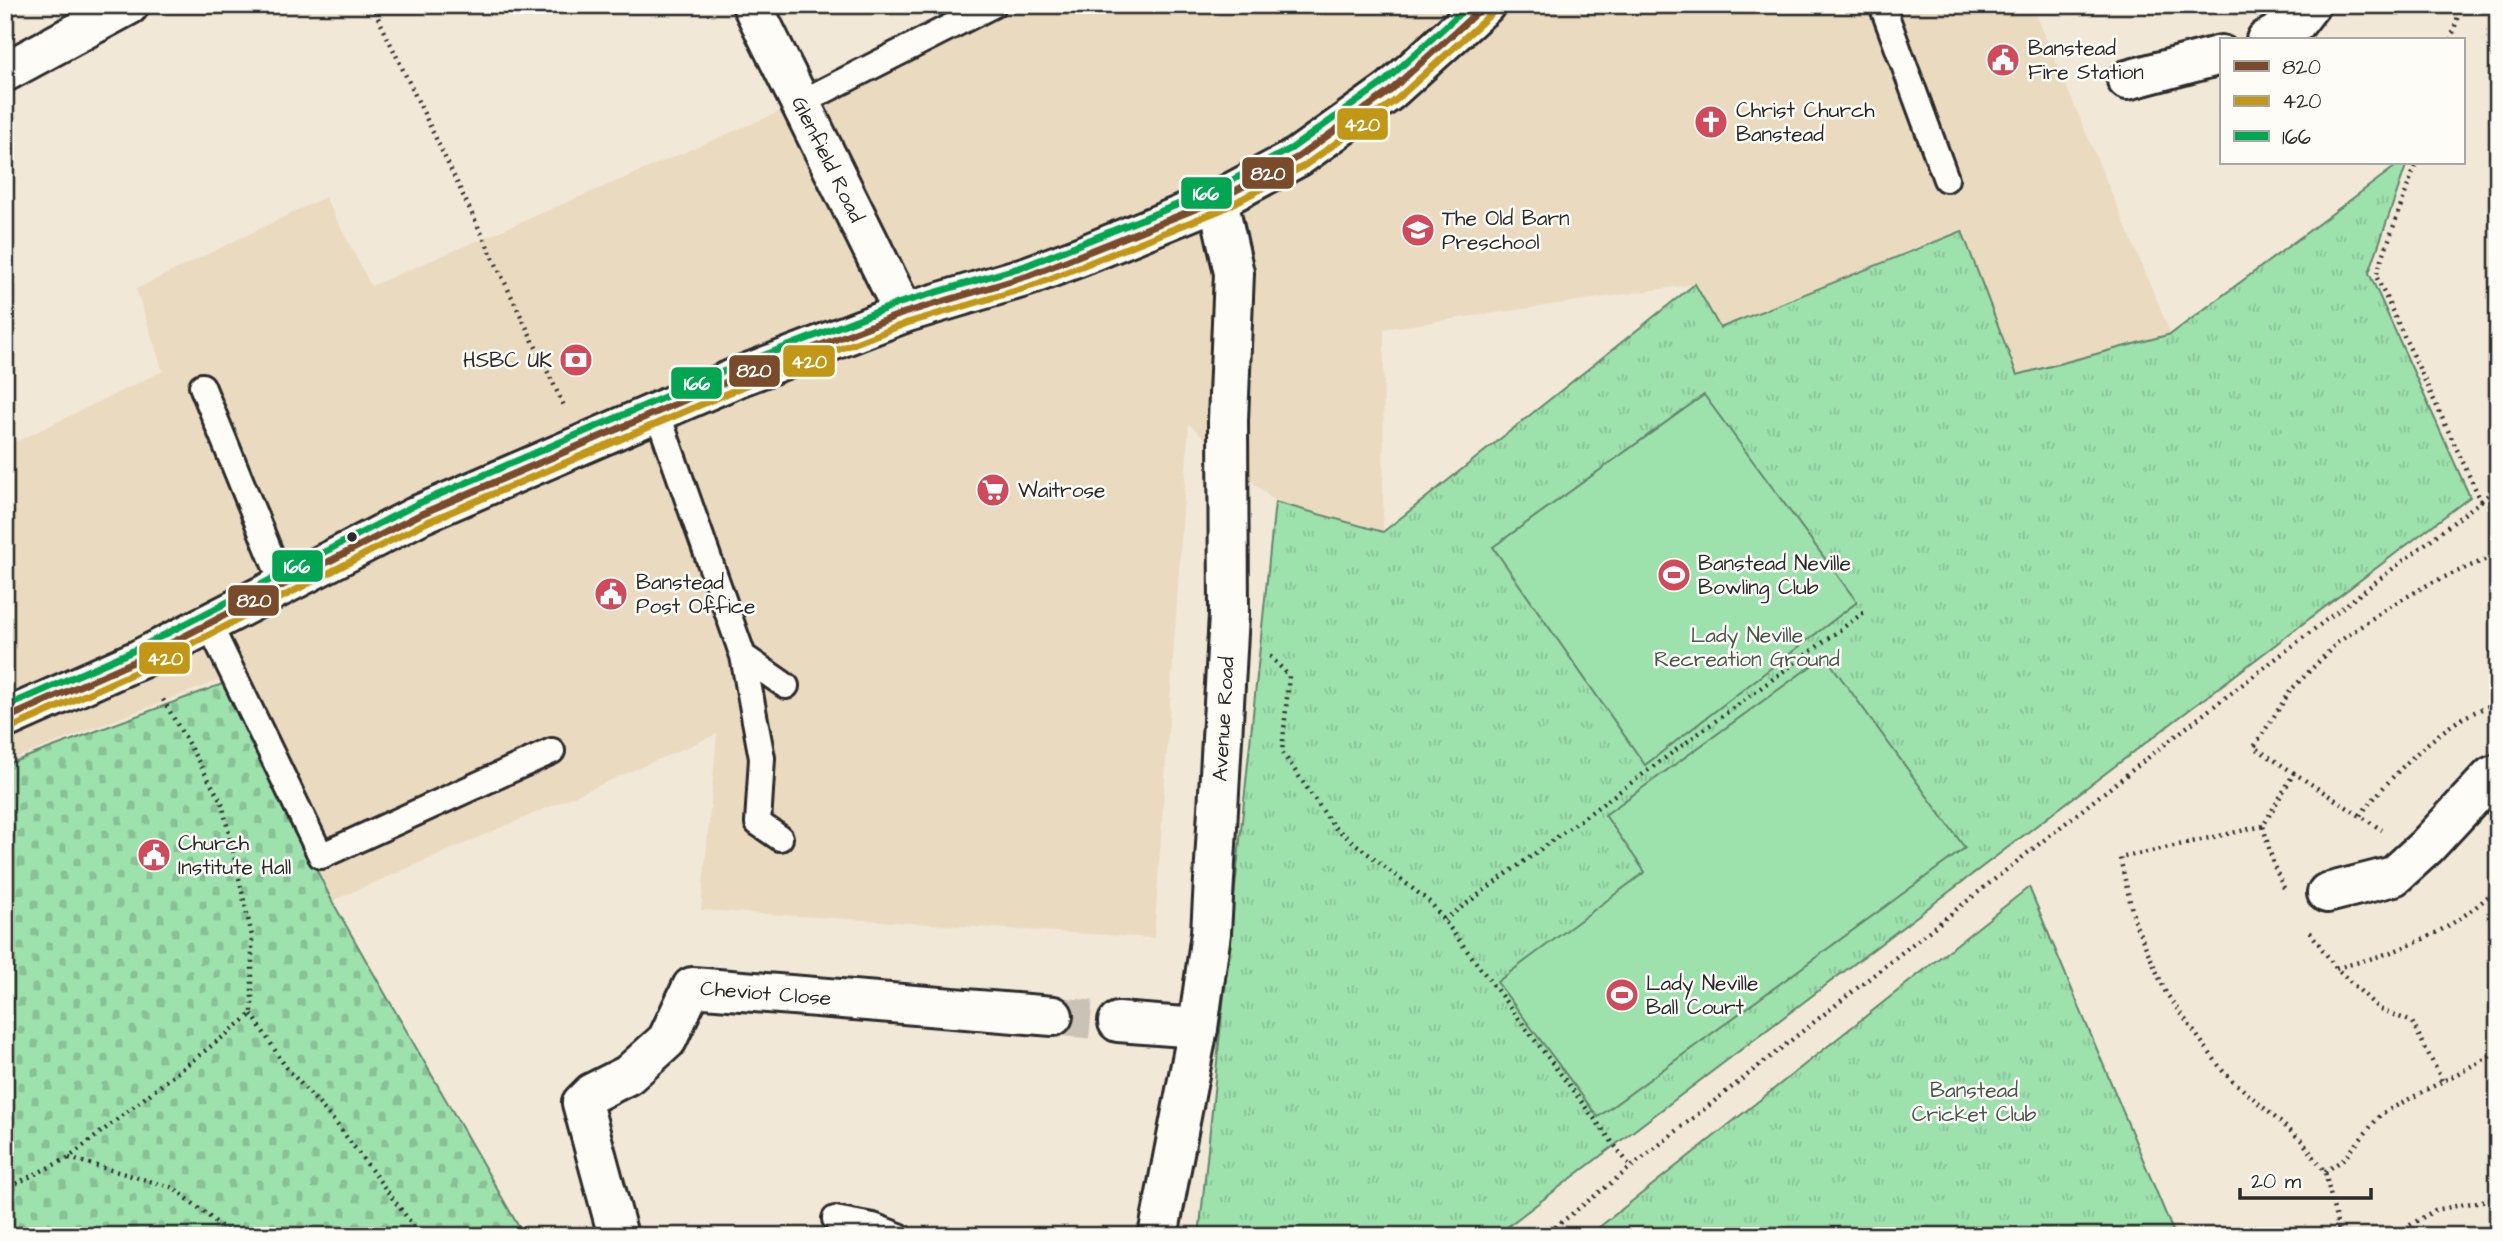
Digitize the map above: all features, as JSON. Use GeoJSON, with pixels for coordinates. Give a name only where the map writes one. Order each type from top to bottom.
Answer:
{"type":"FeatureCollection","features":[{"type":"Feature","properties":{"kind":"street"},"geometry":{"type":"LineString","coordinates":[[5,72],[129,5]]}},
{"type":"Feature","properties":{"kind":"street","name":"Glenfield Road"},"geometry":{"type":"LineString","coordinates":[[752,5],[904,313]]}},
{"type":"Feature","properties":{"kind":"street"},"geometry":{"type":"LineString","coordinates":[[5,719],[140,659],[421,514],[738,377],[904,313],[1028,276],[1218,200],[1298,157],[1390,91],[1485,5]]}},
{"type":"Feature","properties":{"kind":"street"},"geometry":{"type":"LineString","coordinates":[[2270,38],[2297,23],[2310,5]]}},
{"type":"Feature","properties":{"kind":"street"},"geometry":{"type":"LineString","coordinates":[[2127,80],[2220,55]]}},
{"type":"Feature","properties":{"kind":"street","name":"Avenue Road"},"geometry":{"type":"LineString","coordinates":[[1158,1236],[1198,1028],[1211,933],[1229,615],[1228,420],[1234,273],[1218,200]]}},
{"type":"Feature","properties":{"kind":"street"},"geometry":{"type":"LineString","coordinates":[[2327,893],[2394,876],[2419,854],[2492,776],[2498,774]]}},
{"type":"Feature","properties":{"kind":"street","name":"Cheviot Close"},"geometry":{"type":"LineString","coordinates":[[617,1232],[582,1103],[592,1093],[628,1075],[667,1040],[692,987],[1054,1016]]}},
{"type":"Feature","properties":{"kind":"street"},"geometry":{"type":"LineString","coordinates":[[1118,1021],[1198,1028]]}},
{"type":"Feature","properties":{"kind":"lane"},"geometry":{"type":"LineString","coordinates":[[800,103],[993,5]]}},
{"type":"Feature","properties":{"kind":"lane"},"geometry":{"type":"LineString","coordinates":[[1882,5],[1946,179]]}},
{"type":"Feature","properties":{"kind":"lane"},"geometry":{"type":"LineString","coordinates":[[202,386],[283,585]]}},
{"type":"Feature","properties":{"kind":"lane"},"geometry":{"type":"LineString","coordinates":[[657,412],[743,656],[762,758],[758,823],[780,838]]}},
{"type":"Feature","properties":{"kind":"lane"},"geometry":{"type":"LineString","coordinates":[[209,624],[321,856],[552,751]]}},
{"type":"Feature","properties":{"kind":"lane"},"geometry":{"type":"LineString","coordinates":[[743,656],[786,686]]}},
{"type":"Feature","properties":{"kind":"lane"},"geometry":{"type":"LineString","coordinates":[[835,1219],[873,1226],[899,1236]]}},
{"type":"Feature","properties":{"kind":"path"},"geometry":{"type":"LineString","coordinates":[[372,5],[583,445]]}},
{"type":"Feature","properties":{"kind":"path"},"geometry":{"type":"LineString","coordinates":[[2452,38],[2458,16]]}},
{"type":"Feature","properties":{"kind":"path"},"geometry":{"type":"LineString","coordinates":[[2416,164],[2376,276],[2481,500]]}},
{"type":"Feature","properties":{"kind":"path"},"geometry":{"type":"LineString","coordinates":[[1544,1236],[2183,730],[2498,487]]}},
{"type":"Feature","properties":{"kind":"path"},"geometry":{"type":"LineString","coordinates":[[2419,854],[2254,747],[2291,690],[2337,643],[2387,608],[2431,583],[2498,554]]}},
{"type":"Feature","properties":{"kind":"path"},"geometry":{"type":"LineString","coordinates":[[1444,920],[1867,610]]}},
{"type":"Feature","properties":{"kind":"path"},"geometry":{"type":"LineString","coordinates":[[1229,615],[1289,676],[1282,752],[1334,827],[1431,902],[1631,1167]]}},
{"type":"Feature","properties":{"kind":"path"},"geometry":{"type":"LineString","coordinates":[[140,659],[222,803],[252,936],[252,1014],[285,1066],[337,1123],[421,1236]]}},
{"type":"Feature","properties":{"kind":"path"},"geometry":{"type":"LineString","coordinates":[[2360,816],[2392,776],[2430,741],[2460,720],[2498,702]]}},
{"type":"Feature","properties":{"kind":"path"},"geometry":{"type":"LineString","coordinates":[[2288,896],[2274,866],[2263,826],[2294,773]]}},
{"type":"Feature","properties":{"kind":"path"},"geometry":{"type":"LineString","coordinates":[[2263,826],[2120,858],[2135,923],[2165,993],[2225,1074],[2302,1140],[2325,1172],[2340,1236]]}},
{"type":"Feature","properties":{"kind":"path"},"geometry":{"type":"LineString","coordinates":[[2336,968],[2384,956],[2426,940],[2482,903],[2498,887]]}},
{"type":"Feature","properties":{"kind":"path"},"geometry":{"type":"LineString","coordinates":[[2305,926],[2336,968],[2379,1009],[2412,1021],[2441,1080]]}},
{"type":"Feature","properties":{"kind":"path"},"geometry":{"type":"LineString","coordinates":[[5,1192],[8,1186],[68,1158],[252,1014]]}},
{"type":"Feature","properties":{"kind":"path"},"geometry":{"type":"LineString","coordinates":[[2325,1172],[2345,1158],[2382,1114],[2441,1080],[2498,1052]]}},
{"type":"Feature","properties":{"kind":"path"},"geometry":{"type":"LineString","coordinates":[[68,1158],[174,1188],[233,1236]]}},
{"type":"Feature","properties":{"kind":"path"},"geometry":{"type":"LineString","coordinates":[[2392,1236],[2435,1210],[2498,1198]]}},
{"type":"Feature","properties":{"kind":"shaded area"},"geometry":{"type":"Polygon","coordinates":[[[996,5],[2032,5],[2171,334],[2017,375],[1962,231],[1720,329],[1695,284],[1384,329],[1383,532],[1275,502],[1189,424],[1154,938],[701,910],[717,734],[332,901],[233,675],[5,762],[5,447],[163,371],[136,289],[325,197],[371,286],[847,83],[996,5]]]}},
{"type":"Feature","properties":{"kind":"green space","name":"Lady Neville Recreation Ground"},"geometry":{"type":"Polygon","coordinates":[[[2399,164],[2407,164],[2369,273],[2470,497],[1495,1236],[1199,1236],[1275,502],[1383,532],[1695,284],[1720,328],[1962,231],[2017,375],[2171,334],[2399,164]]]}},
{"type":"Feature","properties":{"kind":"green space","name":"Banstead Neville Bowling Club"},"geometry":{"type":"Polygon","coordinates":[[[1704,395],[1857,602],[1645,765],[1493,547],[1704,395]]]}},
{"type":"Feature","properties":{"kind":"green space"},"geometry":{"type":"Polygon","coordinates":[[[1825,656],[1965,848],[1598,1117],[1497,982],[1645,872],[1605,815],[1825,656]]]}},
{"type":"Feature","properties":{"kind":"green space"},"geometry":{"type":"Polygon","coordinates":[[[225,683],[332,901],[524,1236],[5,1236],[5,765],[225,683]]]}},
{"type":"Feature","properties":{"kind":"green space","name":"Banstead Cricket Club"},"geometry":{"type":"Polygon","coordinates":[[[2029,887],[2175,1236],[1588,1236],[2029,887]]]}},
{"type":"Feature","properties":{"kind":"tunnel"},"geometry":{"type":"LineString","coordinates":[[1053,1016],[1118,1022]]}},
{"type":"Feature","properties":{"kind":"transit line","name":"166"},"geometry":{"type":"LineString","coordinates":[[5,707],[135,650],[417,504],[734,367],[900,303],[1025,266],[1214,190],[1292,148],[1383,83],[1469,5]]}},
{"type":"Feature","properties":{"kind":"transit line","name":"820"},"geometry":{"type":"LineString","coordinates":[[5,719],[140,659],[421,514],[738,377],[904,313],[1028,276],[1218,200],[1298,157],[1390,91],[1485,5]]}},
{"type":"Feature","properties":{"kind":"transit line","name":"420"},"geometry":{"type":"LineString","coordinates":[[9,729],[145,668],[425,523],[742,387],[907,323],[1032,286],[1223,209],[1304,166],[1396,100],[1492,13]]}},
{"type":"Feature","properties":{"kind":"place","name":"Banstead Fire Station"},"geometry":{"type":"Point","coordinates":[2003,60]}},
{"type":"Feature","properties":{"kind":"place","name":"Christ Church Banstead"},"geometry":{"type":"Point","coordinates":[1711,122]}},
{"type":"Feature","properties":{"kind":"place","name":"The Old Barn Preschool"},"geometry":{"type":"Point","coordinates":[1418,230]}},
{"type":"Feature","properties":{"kind":"place","name":"HSBC UK"},"geometry":{"type":"Point","coordinates":[576,360]}},
{"type":"Feature","properties":{"kind":"place","name":"Waitrose"},"geometry":{"type":"Point","coordinates":[993,490]}},
{"type":"Feature","properties":{"kind":"place","name":"Banstead Neville Bowling Club"},"geometry":{"type":"Point","coordinates":[1674,575]}},
{"type":"Feature","properties":{"kind":"place","name":"Banstead Post Office"},"geometry":{"type":"Point","coordinates":[611,594]}},
{"type":"Feature","properties":{"kind":"place","name":"Church Institute Hall"},"geometry":{"type":"Point","coordinates":[154,855]}},
{"type":"Feature","properties":{"kind":"place","name":"Lady Neville Ball Court"},"geometry":{"type":"Point","coordinates":[1622,995]}}]}
